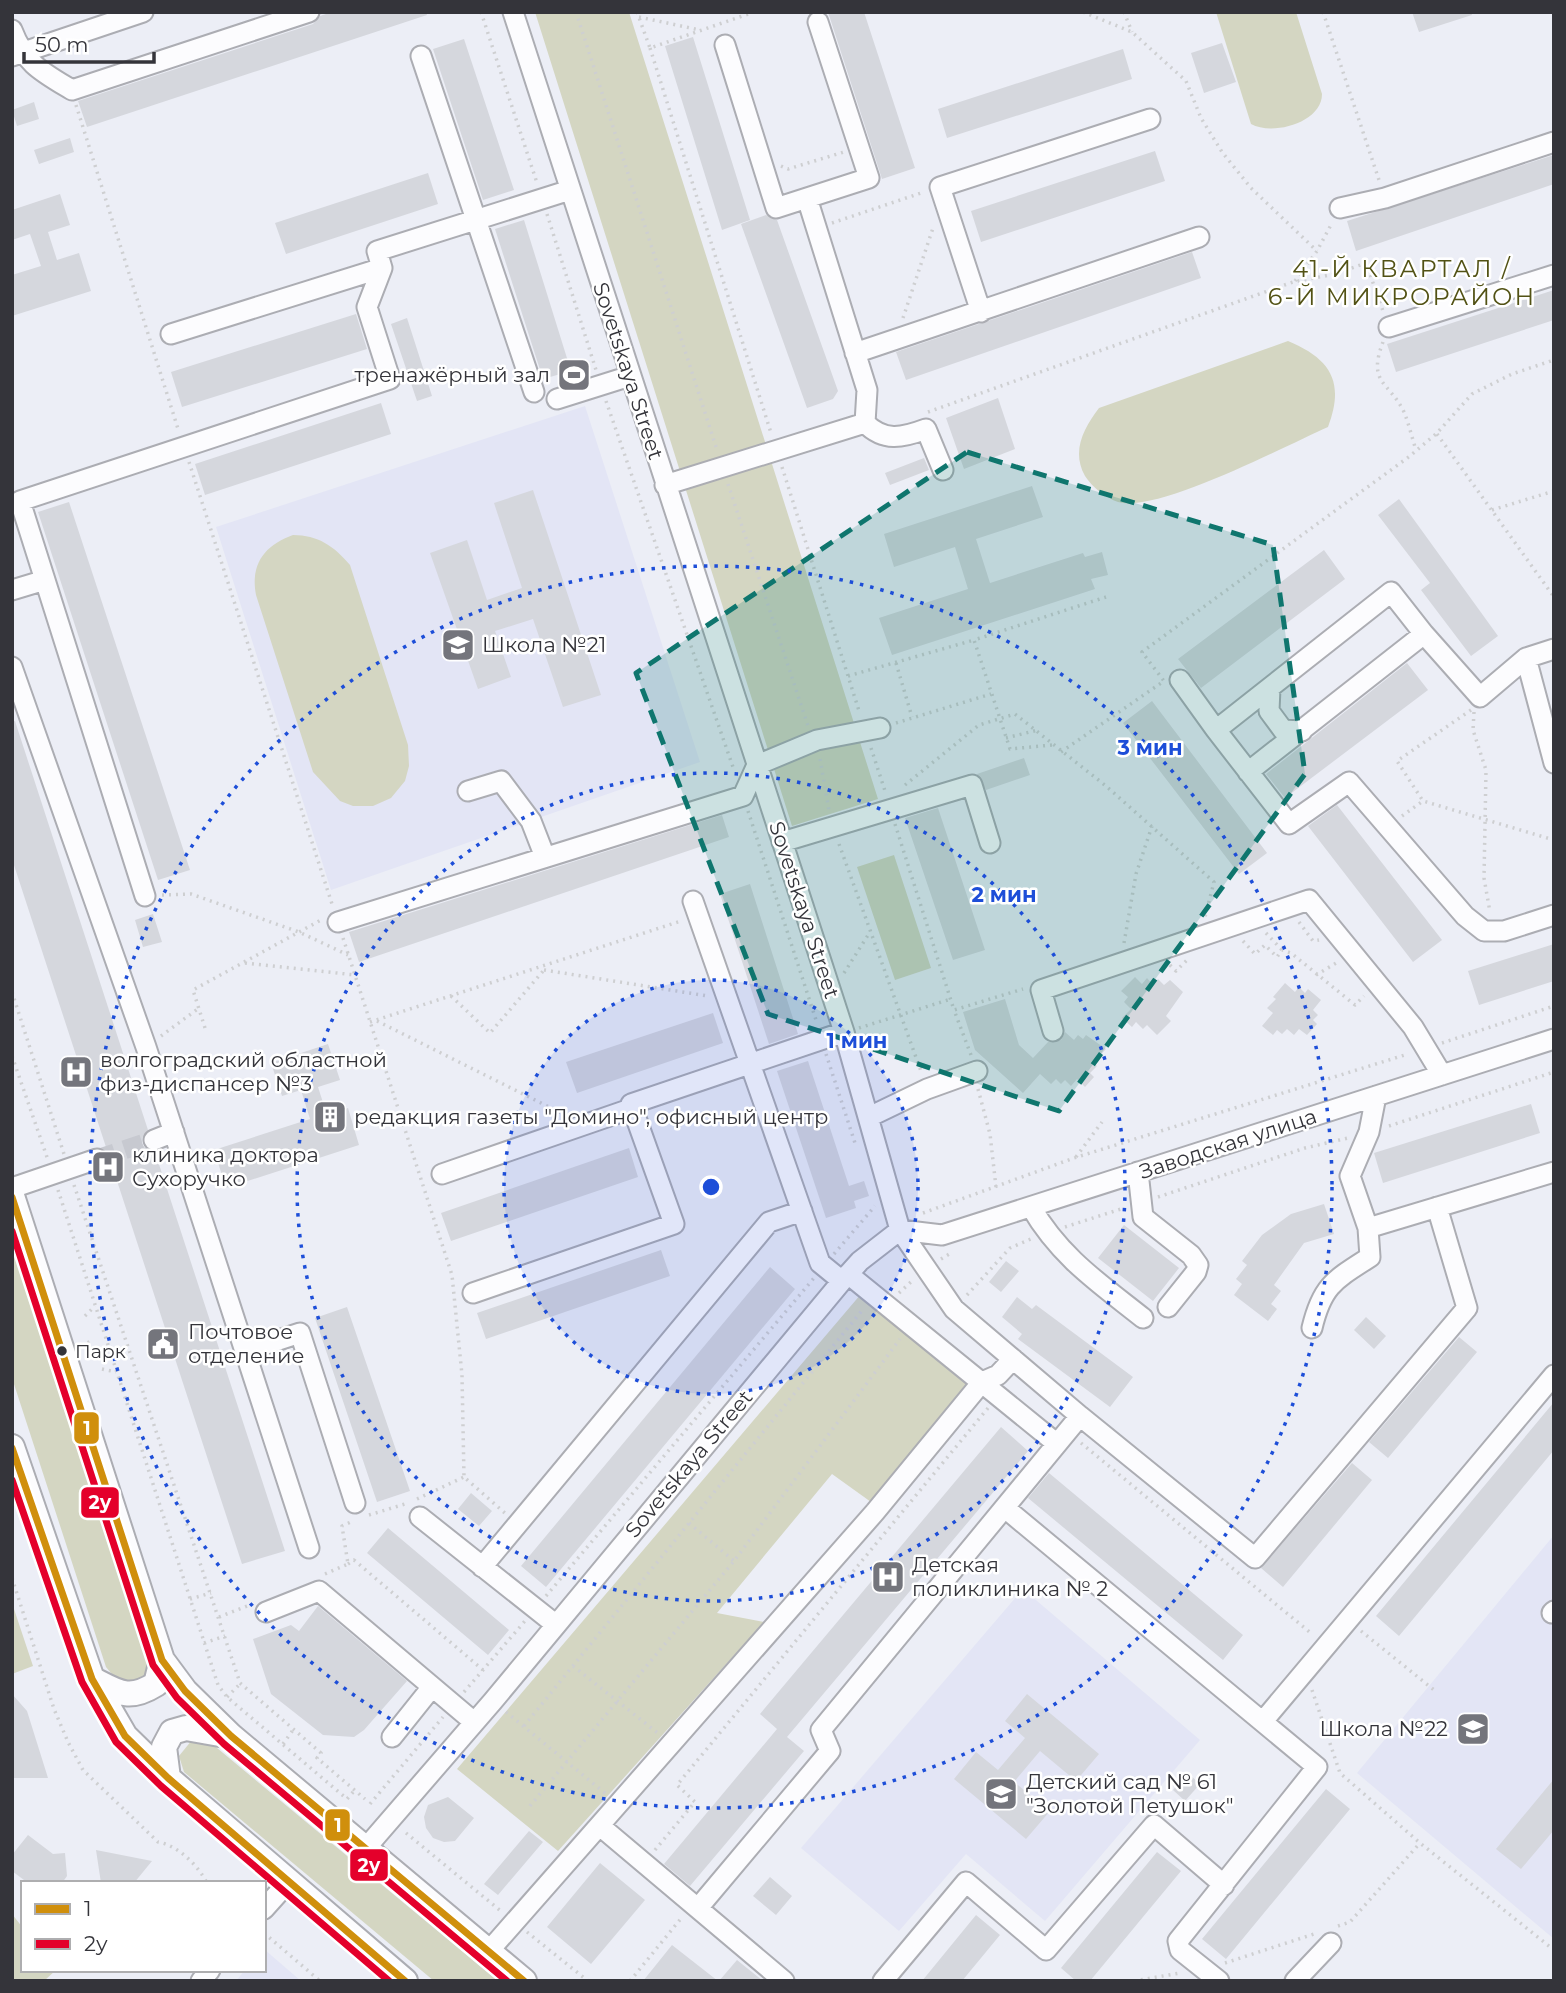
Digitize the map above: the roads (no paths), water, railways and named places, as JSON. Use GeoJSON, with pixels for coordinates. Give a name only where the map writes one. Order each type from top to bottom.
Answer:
{"type":"FeatureCollection","features":[{"type":"Feature","properties":{"kind":"main road"},"geometry":{"type":"LineString","coordinates":[[12,1196],[162,1660],[185,1692],[231,1736],[524,1981]]}},
{"type":"Feature","properties":{"kind":"main road"},"geometry":{"type":"LineString","coordinates":[[12,1447],[92,1679],[125,1736],[167,1778],[290,1880],[405,1981]]}},
{"type":"Feature","properties":{"kind":"main road"},"geometry":{"type":"LineString","coordinates":[[92,1679],[123,1695],[142,1693],[156,1684],[162,1660]]}},
{"type":"Feature","properties":{"kind":"main road"},"geometry":{"type":"LineString","coordinates":[[167,1778],[163,1747],[172,1732],[186,1728],[231,1736]]}},
{"type":"Feature","properties":{"kind":"street"},"geometry":{"type":"LineString","coordinates":[[17,54],[143,12]]}},
{"type":"Feature","properties":{"kind":"street"},"geometry":{"type":"LineString","coordinates":[[12,30],[17,54],[72,90],[309,12]]}},
{"type":"Feature","properties":{"kind":"street","name":"Sovetskaya Street"},"geometry":{"type":"LineString","coordinates":[[365,1849],[492,1701],[845,1277],[900,1230],[844,1032],[513,12]]}},
{"type":"Feature","properties":{"kind":"street"},"geometry":{"type":"LineString","coordinates":[[725,45],[776,208],[869,178],[818,22]]}},
{"type":"Feature","properties":{"kind":"street"},"geometry":{"type":"LineString","coordinates":[[421,56],[534,392]]}},
{"type":"Feature","properties":{"kind":"street"},"geometry":{"type":"LineString","coordinates":[[981,312],[941,192],[1150,119]]}},
{"type":"Feature","properties":{"kind":"street"},"geometry":{"type":"LineString","coordinates":[[1340,208],[1385,198],[1554,142]]}},
{"type":"Feature","properties":{"kind":"street"},"geometry":{"type":"LineString","coordinates":[[145,896],[20,501],[390,379],[368,307],[383,268],[377,251],[570,190]]}},
{"type":"Feature","properties":{"kind":"street"},"geometry":{"type":"LineString","coordinates":[[807,198],[867,390],[865,423],[875,433],[899,439],[926,429],[943,470]]}},
{"type":"Feature","properties":{"kind":"street"},"geometry":{"type":"LineString","coordinates":[[855,354],[1199,237]]}},
{"type":"Feature","properties":{"kind":"street"},"geometry":{"type":"LineString","coordinates":[[171,334],[383,268]]}},
{"type":"Feature","properties":{"kind":"street"},"geometry":{"type":"LineString","coordinates":[[1389,327],[1554,275]]}},
{"type":"Feature","properties":{"kind":"street"},"geometry":{"type":"LineString","coordinates":[[557,399],[630,376]]}},
{"type":"Feature","properties":{"kind":"street"},"geometry":{"type":"LineString","coordinates":[[665,485],[865,423]]}},
{"type":"Feature","properties":{"kind":"street"},"geometry":{"type":"LineString","coordinates":[[12,590],[46,580]]}},
{"type":"Feature","properties":{"kind":"street"},"geometry":{"type":"LineString","coordinates":[[1216,730],[1391,592],[1480,698],[1526,658],[1554,649]]}},
{"type":"Feature","properties":{"kind":"street"},"geometry":{"type":"LineString","coordinates":[[1248,772],[1424,634]]}},
{"type":"Feature","properties":{"kind":"street"},"geometry":{"type":"LineString","coordinates":[[1526,658],[1554,763]]}},
{"type":"Feature","properties":{"kind":"street"},"geometry":{"type":"LineString","coordinates":[[12,667],[146,1047],[309,1548]]}},
{"type":"Feature","properties":{"kind":"street"},"geometry":{"type":"LineString","coordinates":[[1180,680],[1290,824],[1349,782],[1465,916],[1484,931],[1504,931],[1554,915]]}},
{"type":"Feature","properties":{"kind":"street"},"geometry":{"type":"LineString","coordinates":[[1270,688],[1269,711],[1283,730],[1302,731]]}},
{"type":"Feature","properties":{"kind":"street"},"geometry":{"type":"LineString","coordinates":[[336,917],[743,796],[757,765],[817,740],[873,729]]}},
{"type":"Feature","properties":{"kind":"street"},"geometry":{"type":"LineString","coordinates":[[468,791],[502,781],[531,821],[545,857]]}},
{"type":"Feature","properties":{"kind":"street"},"geometry":{"type":"LineString","coordinates":[[782,842],[972,785],[990,843]]}},
{"type":"Feature","properties":{"kind":"street"},"geometry":{"type":"LineString","coordinates":[[1053,1031],[1041,990],[1308,900],[1427,1047],[1442,1075]]}},
{"type":"Feature","properties":{"kind":"street"},"geometry":{"type":"LineString","coordinates":[[696,908],[820,1263],[845,1277],[882,1290],[911,1325],[998,1395],[1061,1437]]}},
{"type":"Feature","properties":{"kind":"street"},"geometry":{"type":"LineString","coordinates":[[472,1293],[674,1224],[631,1104],[844,1032]]}},
{"type":"Feature","properties":{"kind":"street","name":"Заводская улица"},"geometry":{"type":"LineString","coordinates":[[900,1230],[942,1235],[1554,1039]]}},
{"type":"Feature","properties":{"kind":"street"},"geometry":{"type":"LineString","coordinates":[[869,1117],[927,1089],[975,1072]]}},
{"type":"Feature","properties":{"kind":"street"},"geometry":{"type":"LineString","coordinates":[[1312,1328],[1319,1299],[1343,1275],[1370,1257],[1368,1228],[1350,1175],[1369,1132],[1376,1096]]}},
{"type":"Feature","properties":{"kind":"street"},"geometry":{"type":"LineString","coordinates":[[442,1174],[633,1108]]}},
{"type":"Feature","properties":{"kind":"street"},"geometry":{"type":"LineString","coordinates":[[154,1140],[174,1132]]}},
{"type":"Feature","properties":{"kind":"street"},"geometry":{"type":"LineString","coordinates":[[12,1188],[97,1159]]}},
{"type":"Feature","properties":{"kind":"street"},"geometry":{"type":"LineString","coordinates":[[1138,1172],[1143,1217],[1191,1255],[1198,1265],[1196,1272],[1168,1307]]}},
{"type":"Feature","properties":{"kind":"street"},"geometry":{"type":"LineString","coordinates":[[1368,1228],[1554,1172]]}},
{"type":"Feature","properties":{"kind":"street"},"geometry":{"type":"LineString","coordinates":[[1031,1207],[1046,1233],[1070,1260],[1143,1318]]}},
{"type":"Feature","properties":{"kind":"street"},"geometry":{"type":"LineString","coordinates":[[900,1230],[954,1309],[1080,1416],[1255,1558],[1467,1308],[1437,1207]]}},
{"type":"Feature","properties":{"kind":"street"},"geometry":{"type":"LineString","coordinates":[[482,1567],[769,1222],[802,1212]]}},
{"type":"Feature","properties":{"kind":"street"},"geometry":{"type":"LineString","coordinates":[[245,1351],[300,1333],[355,1503]]}},
{"type":"Feature","properties":{"kind":"street"},"geometry":{"type":"LineString","coordinates":[[488,1952],[875,1512],[982,1382],[998,1375],[1013,1359]]}},
{"type":"Feature","properties":{"kind":"street"},"geometry":{"type":"LineString","coordinates":[[1264,1720],[1554,1375]]}},
{"type":"Feature","properties":{"kind":"street"},"geometry":{"type":"LineString","coordinates":[[695,1906],[830,1751],[821,1730],[1080,1416]]}},
{"type":"Feature","properties":{"kind":"street"},"geometry":{"type":"LineString","coordinates":[[1005,1508],[1264,1720],[1317,1767],[1178,1941],[1180,1950],[1212,1975]]}},
{"type":"Feature","properties":{"kind":"street"},"geometry":{"type":"LineString","coordinates":[[413,1510],[555,1625]]}},
{"type":"Feature","properties":{"kind":"street"},"geometry":{"type":"LineString","coordinates":[[262,1606],[319,1591],[474,1722]]}},
{"type":"Feature","properties":{"kind":"street"},"geometry":{"type":"LineString","coordinates":[[392,1737],[432,1687]]}},
{"type":"Feature","properties":{"kind":"street"},"geometry":{"type":"LineString","coordinates":[[883,1981],[966,1882],[1046,1950],[1154,1825],[1224,1885]]}},
{"type":"Feature","properties":{"kind":"street"},"geometry":{"type":"LineString","coordinates":[[600,1826],[784,1981]]}},
{"type":"Feature","properties":{"kind":"street"},"geometry":{"type":"LineString","coordinates":[[266,1907],[290,1880]]}},
{"type":"Feature","properties":{"kind":"street"},"geometry":{"type":"LineString","coordinates":[[1295,1981],[1330,1933]]}},
{"type":"Feature","properties":{"kind":"tunnel"},"geometry":{"type":"LineString","coordinates":[[97,1159],[154,1140]]}},
{"type":"Feature","properties":{"kind":"place","name":"тренажёрный зал"},"geometry":{"type":"Point","coordinates":[574,375]}},
{"type":"Feature","properties":{"kind":"place","name":"Школа №21"},"geometry":{"type":"Point","coordinates":[458,645]}},
{"type":"Feature","properties":{"kind":"place","name":"волгоградский областной физ-диспансер №3"},"geometry":{"type":"Point","coordinates":[76,1072]}},
{"type":"Feature","properties":{"kind":"place","name":"редакция газеты \"Домино\", офисный центр"},"geometry":{"type":"Point","coordinates":[330,1117]}},
{"type":"Feature","properties":{"kind":"place","name":"клиника доктора Сухоручко"},"geometry":{"type":"Point","coordinates":[108,1167]}},
{"type":"Feature","properties":{"kind":"place","name":"Почтовое отделение"},"geometry":{"type":"Point","coordinates":[163,1344]}},
{"type":"Feature","properties":{"kind":"place","name":"Парк"},"geometry":{"type":"Point","coordinates":[62,1351]}},
{"type":"Feature","properties":{"kind":"place","name":"Детская поликлиника № 2"},"geometry":{"type":"Point","coordinates":[888,1577]}},
{"type":"Feature","properties":{"kind":"place","name":"Школа №22"},"geometry":{"type":"Point","coordinates":[1473,1729]}},
{"type":"Feature","properties":{"kind":"place","name":"Детский сад № 61 \"Золотой Петушок\""},"geometry":{"type":"Point","coordinates":[1001,1794]}},
{"type":"Feature","properties":{"kind":"district","name":"41-Й КВАРТАЛ / 6-Й МИКРОРАЙОН"},"geometry":{"type":"Point","coordinates":[1402,283]}}]}
